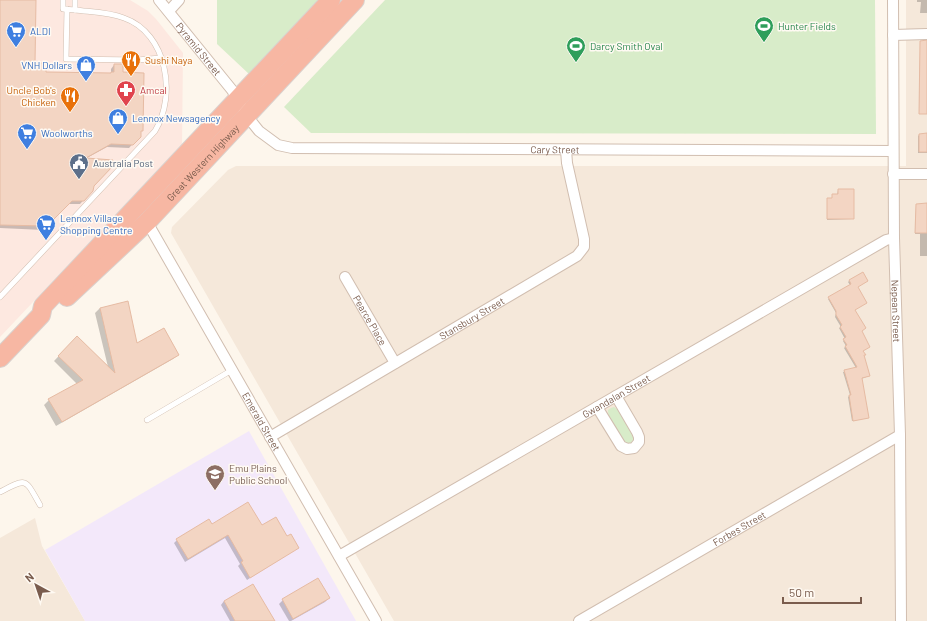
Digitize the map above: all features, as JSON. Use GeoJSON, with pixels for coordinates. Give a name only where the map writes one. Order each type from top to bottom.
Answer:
{"type":"FeatureCollection","features":[{"type":"Feature","properties":{"kind":"highway","name":"Great Western Highway"},"geometry":{"type":"LineString","coordinates":[[0,358],[41,315],[43,306],[331,0]]}},
{"type":"Feature","properties":{"kind":"highway","name":"Great Western Highway"},"geometry":{"type":"LineString","coordinates":[[41,315],[50,314],[147,222],[355,0]]}},
{"type":"Feature","properties":{"kind":"street","name":"Pyramid Street"},"geometry":{"type":"LineString","coordinates":[[159,0],[169,10],[232,90],[238,100]]}},
{"type":"Feature","properties":{"kind":"street"},"geometry":{"type":"LineString","coordinates":[[169,10],[179,0]]}},
{"type":"Feature","properties":{"kind":"street","name":"Nepean Street"},"geometry":{"type":"LineString","coordinates":[[893,0],[894,238],[900,435],[901,621]]}},
{"type":"Feature","properties":{"kind":"street"},"geometry":{"type":"LineString","coordinates":[[893,35],[927,34]]}},
{"type":"Feature","properties":{"kind":"street","name":"Cary Street"},"geometry":{"type":"LineString","coordinates":[[238,100],[247,116],[259,131],[278,145],[292,148],[893,151]]}},
{"type":"Feature","properties":{"kind":"street","name":"Stansbury Street"},"geometry":{"type":"LineString","coordinates":[[270,437],[573,260],[584,247],[584,239],[567,163],[566,150]]}},
{"type":"Feature","properties":{"kind":"street"},"geometry":{"type":"LineString","coordinates":[[894,174],[927,174]]}},
{"type":"Feature","properties":{"kind":"street","name":"Emerald Street"},"geometry":{"type":"LineString","coordinates":[[147,222],[376,621]]}},
{"type":"Feature","properties":{"kind":"street","name":"Gwandalan Street"},"geometry":{"type":"LineString","coordinates":[[339,556],[886,240],[894,238]]}},
{"type":"Feature","properties":{"kind":"street","name":"Pearce Place"},"geometry":{"type":"LineString","coordinates":[[345,277],[395,363]]}},
{"type":"Feature","properties":{"kind":"street"},"geometry":{"type":"LineString","coordinates":[[597,407],[621,446],[627,449],[634,448],[639,442],[639,434],[616,396]]}},
{"type":"Feature","properties":{"kind":"street","name":"Forbes Street"},"geometry":{"type":"LineString","coordinates":[[579,621],[900,435]]}},
{"type":"Feature","properties":{"kind":"lane"},"geometry":{"type":"LineString","coordinates":[[63,0],[65,9],[66,59],[129,60],[161,58]]}},
{"type":"Feature","properties":{"kind":"lane"},"geometry":{"type":"LineString","coordinates":[[75,0],[75,10]]}},
{"type":"Feature","properties":{"kind":"lane"},"geometry":{"type":"LineString","coordinates":[[0,297],[155,131],[164,110],[166,96],[165,72],[161,58],[152,40],[135,23],[122,17],[65,9]]}},
{"type":"Feature","properties":{"kind":"lane"},"geometry":{"type":"LineString","coordinates":[[147,420],[232,370]]}},
{"type":"Feature","properties":{"kind":"lane"},"geometry":{"type":"LineString","coordinates":[[0,492],[19,482],[28,483],[40,505]]}},
{"type":"Feature","properties":{"kind":"shaded area","name":"Lennox Village Shopping Centre"},"geometry":{"type":"Polygon","coordinates":[[[0,0],[130,0],[148,11],[156,19],[183,53],[182,144],[0,337],[0,0]]]}},
{"type":"Feature","properties":{"kind":"shaded area"},"geometry":{"type":"Polygon","coordinates":[[[906,0],[927,0],[927,621],[394,621],[171,233],[172,227],[228,170],[236,166],[906,166],[906,0]]]}},
{"type":"Feature","properties":{"kind":"shaded area","name":"Emu Plains Public School"},"geometry":{"type":"Polygon","coordinates":[[[249,431],[356,621],[85,621],[45,550],[249,431]]]}},
{"type":"Feature","properties":{"kind":"shaded area"},"geometry":{"type":"Polygon","coordinates":[[[35,518],[42,546],[85,621],[0,621],[0,538],[35,518]]]}},
{"type":"Feature","properties":{"kind":"green space"},"geometry":{"type":"Polygon","coordinates":[[[217,0],[319,0],[250,75],[217,44],[217,0]]]}},
{"type":"Feature","properties":{"kind":"green space"},"geometry":{"type":"Polygon","coordinates":[[[385,0],[875,0],[876,134],[311,133],[284,107],[385,0]]]}},
{"type":"Feature","properties":{"kind":"green space"},"geometry":{"type":"Polygon","coordinates":[[[614,407],[618,410],[633,435],[634,439],[631,443],[628,444],[625,442],[618,434],[612,423],[608,410],[614,407]]]}},
{"type":"Feature","properties":{"kind":"building"},"geometry":{"type":"Polygon","coordinates":[[[0,0],[36,0],[35,63],[46,63],[46,72],[111,73],[114,72],[114,64],[123,64],[123,72],[144,73],[143,131],[141,131],[141,137],[133,145],[111,144],[86,158],[113,160],[112,167],[94,186],[93,191],[84,201],[72,201],[47,226],[0,225],[0,0]]]}},
{"type":"Feature","properties":{"kind":"building"},"geometry":{"type":"Polygon","coordinates":[[[927,40],[927,114],[919,114],[920,41],[927,40]]]}},
{"type":"Feature","properties":{"kind":"building"},"geometry":{"type":"Polygon","coordinates":[[[927,133],[927,152],[919,152],[919,134],[927,133]]]}},
{"type":"Feature","properties":{"kind":"building"},"geometry":{"type":"Polygon","coordinates":[[[838,189],[854,189],[854,219],[827,219],[827,198],[832,198],[832,194],[838,194],[838,189]]]}},
{"type":"Feature","properties":{"kind":"building"},"geometry":{"type":"Polygon","coordinates":[[[927,203],[927,233],[915,233],[916,204],[927,203]]]}},
{"type":"Feature","properties":{"kind":"building"},"geometry":{"type":"Polygon","coordinates":[[[863,272],[868,281],[858,287],[867,303],[855,310],[866,328],[862,331],[870,347],[863,351],[866,355],[864,355],[870,376],[862,378],[869,418],[853,421],[849,395],[851,395],[844,370],[857,367],[845,346],[847,345],[843,339],[846,337],[840,327],[842,325],[828,297],[851,284],[849,280],[863,272]]]}},
{"type":"Feature","properties":{"kind":"building"},"geometry":{"type":"Polygon","coordinates":[[[128,301],[137,343],[164,328],[179,355],[62,422],[48,399],[83,380],[58,356],[77,336],[115,373],[100,308],[128,301]]]}},
{"type":"Feature","properties":{"kind":"building"},"geometry":{"type":"Polygon","coordinates":[[[248,502],[262,525],[276,517],[287,536],[291,534],[299,548],[250,578],[241,562],[243,561],[228,535],[188,559],[176,539],[209,519],[212,524],[248,502]]]}},
{"type":"Feature","properties":{"kind":"building"},"geometry":{"type":"Polygon","coordinates":[[[318,578],[330,598],[293,619],[282,599],[318,578]]]}},
{"type":"Feature","properties":{"kind":"building"},"geometry":{"type":"Polygon","coordinates":[[[253,584],[275,621],[235,621],[224,601],[253,584]]]}},
{"type":"Feature","properties":{"kind":"place","name":"Hunter Fields"},"geometry":{"type":"Point","coordinates":[764,43]}},
{"type":"Feature","properties":{"kind":"place","name":"ALDI"},"geometry":{"type":"Point","coordinates":[16,48]}},
{"type":"Feature","properties":{"kind":"place","name":"Darcy Smith Oval"},"geometry":{"type":"Point","coordinates":[576,63]}},
{"type":"Feature","properties":{"kind":"place","name":"Sushi Naya"},"geometry":{"type":"Point","coordinates":[131,77]}},
{"type":"Feature","properties":{"kind":"place","name":"VNH Dollars"},"geometry":{"type":"Point","coordinates":[86,82]}},
{"type":"Feature","properties":{"kind":"place","name":"Amcal"},"geometry":{"type":"Point","coordinates":[126,107]}},
{"type":"Feature","properties":{"kind":"place","name":"Uncle Bob's Chicken"},"geometry":{"type":"Point","coordinates":[70,113]}},
{"type":"Feature","properties":{"kind":"place","name":"Lennox Newsagency"},"geometry":{"type":"Point","coordinates":[118,135]}},
{"type":"Feature","properties":{"kind":"place","name":"Woolworths"},"geometry":{"type":"Point","coordinates":[27,150]}},
{"type":"Feature","properties":{"kind":"place","name":"Australia Post"},"geometry":{"type":"Point","coordinates":[79,180]}},
{"type":"Feature","properties":{"kind":"place","name":"Lennox Village Shopping Centre"},"geometry":{"type":"Point","coordinates":[46,241]}},
{"type":"Feature","properties":{"kind":"place","name":"Emu Plains Public School"},"geometry":{"type":"Point","coordinates":[215,491]}}]}
